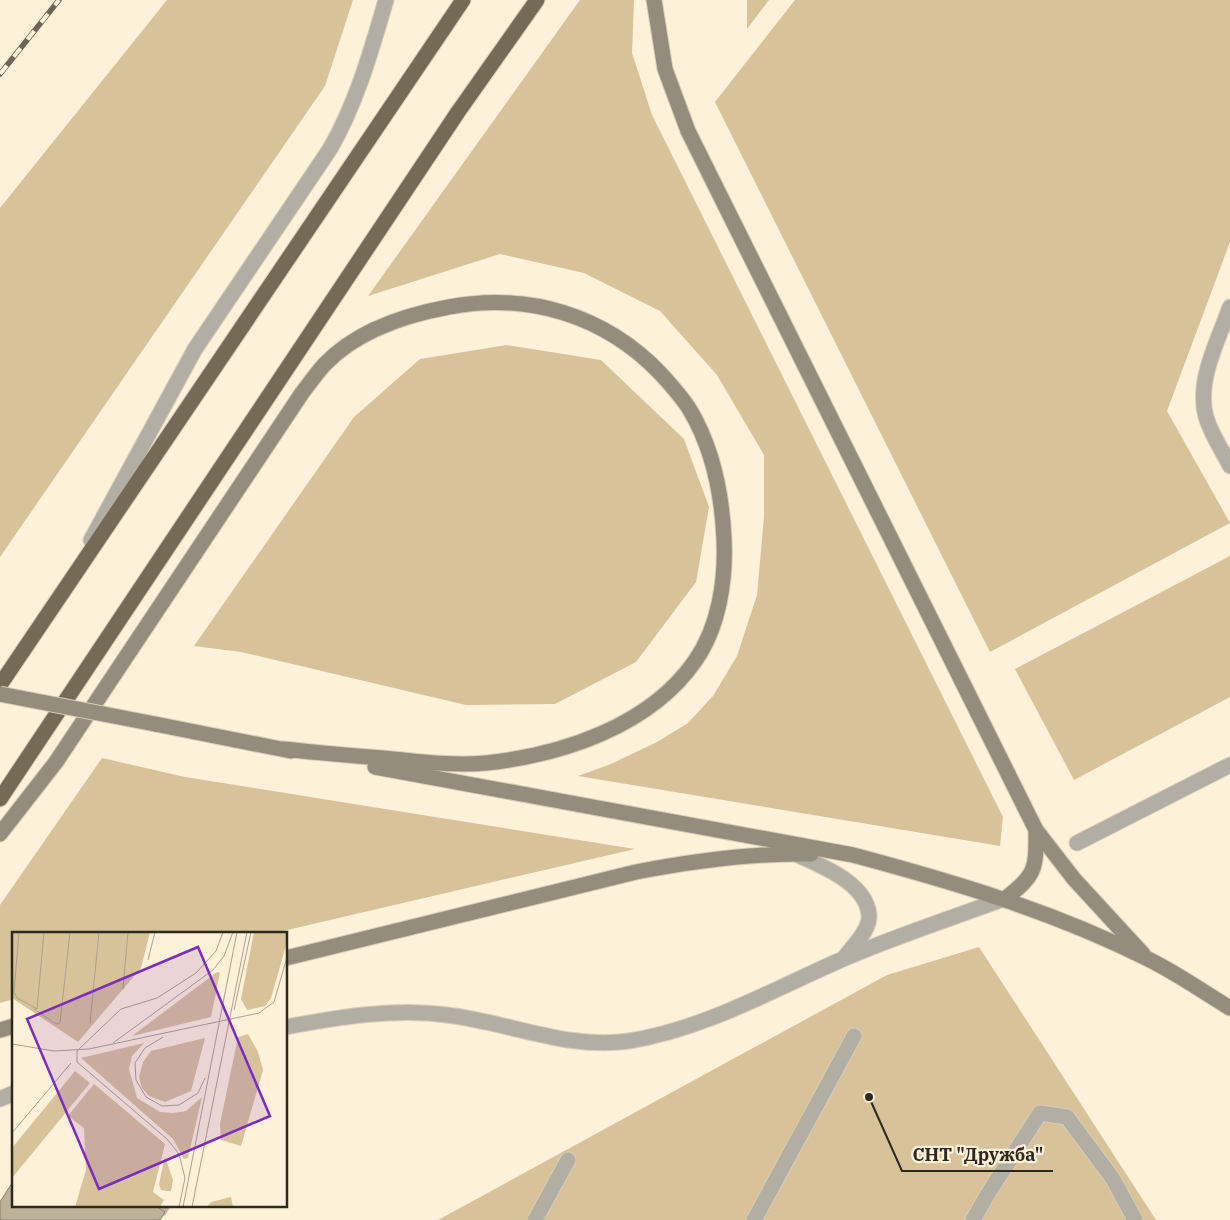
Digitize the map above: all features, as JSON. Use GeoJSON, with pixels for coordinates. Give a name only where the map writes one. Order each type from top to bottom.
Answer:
{"type":"FeatureCollection","features":[{"type":"Feature","properties":{"kind":"highway"},"geometry":{"type":"LineString","coordinates":[[0,685],[70,578],[463,0]]}},
{"type":"Feature","properties":{"kind":"highway"},"geometry":{"type":"LineString","coordinates":[[0,798],[458,112],[537,0]]}},
{"type":"Feature","properties":{"kind":"main road"},"geometry":{"type":"LineString","coordinates":[[654,0],[665,69],[688,131],[1036,830],[1074,879],[1147,958]]}},
{"type":"Feature","properties":{"kind":"main road"},"geometry":{"type":"LineString","coordinates":[[0,834],[56,762],[302,393],[325,364],[348,345],[378,329],[435,310],[468,304],[524,303],[553,308],[603,329],[629,345],[653,366],[690,409],[704,438],[720,492],[724,540],[721,594],[715,621],[706,644],[696,661],[670,691],[642,712],[611,728],[558,748],[511,759],[446,764],[283,750]]}},
{"type":"Feature","properties":{"kind":"main road"},"geometry":{"type":"LineString","coordinates":[[0,677],[22,652]]}},
{"type":"Feature","properties":{"kind":"main road"},"geometry":{"type":"LineString","coordinates":[[0,694],[283,750],[853,855],[1006,898],[1068,922],[1147,958],[1230,1008]]}},
{"type":"Feature","properties":{"kind":"main road"},"geometry":{"type":"LineString","coordinates":[[1006,898],[1024,884],[1036,863],[1036,830]]}},
{"type":"Feature","properties":{"kind":"main road"},"geometry":{"type":"LineString","coordinates":[[288,958],[636,872],[692,862],[796,854],[853,855]]}},
{"type":"Feature","properties":{"kind":"street"},"geometry":{"type":"LineString","coordinates":[[70,578],[195,349],[330,149],[347,119],[360,87],[386,0]]}},
{"type":"Feature","properties":{"kind":"street"},"geometry":{"type":"LineString","coordinates":[[1230,307],[1204,383],[1202,400],[1207,420],[1230,466]]}},
{"type":"Feature","properties":{"kind":"street"},"geometry":{"type":"LineString","coordinates":[[1077,843],[1230,765]]}},
{"type":"Feature","properties":{"kind":"street"},"geometry":{"type":"LineString","coordinates":[[796,854],[844,877],[862,898],[869,915],[864,933],[845,958]]}},
{"type":"Feature","properties":{"kind":"street"},"geometry":{"type":"LineString","coordinates":[[288,1026],[386,1012],[448,1015],[581,1043],[629,1041],[676,1030],[735,1008],[845,958],[1006,898]]}},
{"type":"Feature","properties":{"kind":"street"},"geometry":{"type":"LineString","coordinates":[[754,1220],[854,1036]]}},
{"type":"Feature","properties":{"kind":"street"},"geometry":{"type":"LineString","coordinates":[[0,1099],[12,1094]]}},
{"type":"Feature","properties":{"kind":"street"},"geometry":{"type":"LineString","coordinates":[[973,1220],[1040,1113],[1067,1118],[1113,1179],[1135,1220]]}},
{"type":"Feature","properties":{"kind":"street"},"geometry":{"type":"LineString","coordinates":[[535,1220],[568,1160]]}},
{"type":"Feature","properties":{"kind":"shaded area"},"geometry":{"type":"Polygon","coordinates":[[[167,0],[353,0],[325,86],[0,557],[0,208],[167,0]]]}},
{"type":"Feature","properties":{"kind":"shaded area"},"geometry":{"type":"Polygon","coordinates":[[[580,0],[634,0],[632,53],[652,115],[1003,817],[1000,846],[578,776],[611,764],[657,742],[688,723],[713,696],[737,656],[757,595],[764,517],[764,455],[717,375],[660,311],[584,273],[500,254],[368,296],[580,0]]]}},
{"type":"Feature","properties":{"kind":"shaded area"},"geometry":{"type":"Polygon","coordinates":[[[747,0],[769,0],[747,29],[747,0]]]}},
{"type":"Feature","properties":{"kind":"shaded area"},"geometry":{"type":"Polygon","coordinates":[[[795,0],[1230,0],[1230,242],[1167,411],[1230,523],[990,652],[715,102],[795,0]]]}},
{"type":"Feature","properties":{"kind":"shaded area"},"geometry":{"type":"Polygon","coordinates":[[[507,345],[601,360],[684,439],[709,507],[696,582],[636,662],[555,704],[466,705],[241,652],[194,646],[354,417],[420,359],[507,345]]]}},
{"type":"Feature","properties":{"kind":"shaded area"},"geometry":{"type":"Polygon","coordinates":[[[1230,556],[1230,697],[1074,780],[1015,669],[1230,556]]]}},
{"type":"Feature","properties":{"kind":"shaded area"},"geometry":{"type":"Polygon","coordinates":[[[102,758],[185,777],[635,849],[279,932],[12,932],[12,1000],[0,1003],[0,905],[102,758]]]}},
{"type":"Feature","properties":{"kind":"shaded area"},"geometry":{"type":"Polygon","coordinates":[[[979,947],[1156,1220],[438,1220],[887,975],[979,947]]]}},
{"type":"Feature","properties":{"kind":"building"},"geometry":{"type":"Polygon","coordinates":[[[12,1183],[12,1208],[159,1208],[165,1212],[160,1220],[0,1220],[0,1202],[12,1183]]]}},
{"type":"Feature","properties":{"kind":"railway"},"geometry":{"type":"LineString","coordinates":[[0,74],[59,0]]}},
{"type":"Feature","properties":{"kind":"place","name":"СНТ \"Дружба\""},"geometry":{"type":"Point","coordinates":[869,1097]}}]}
